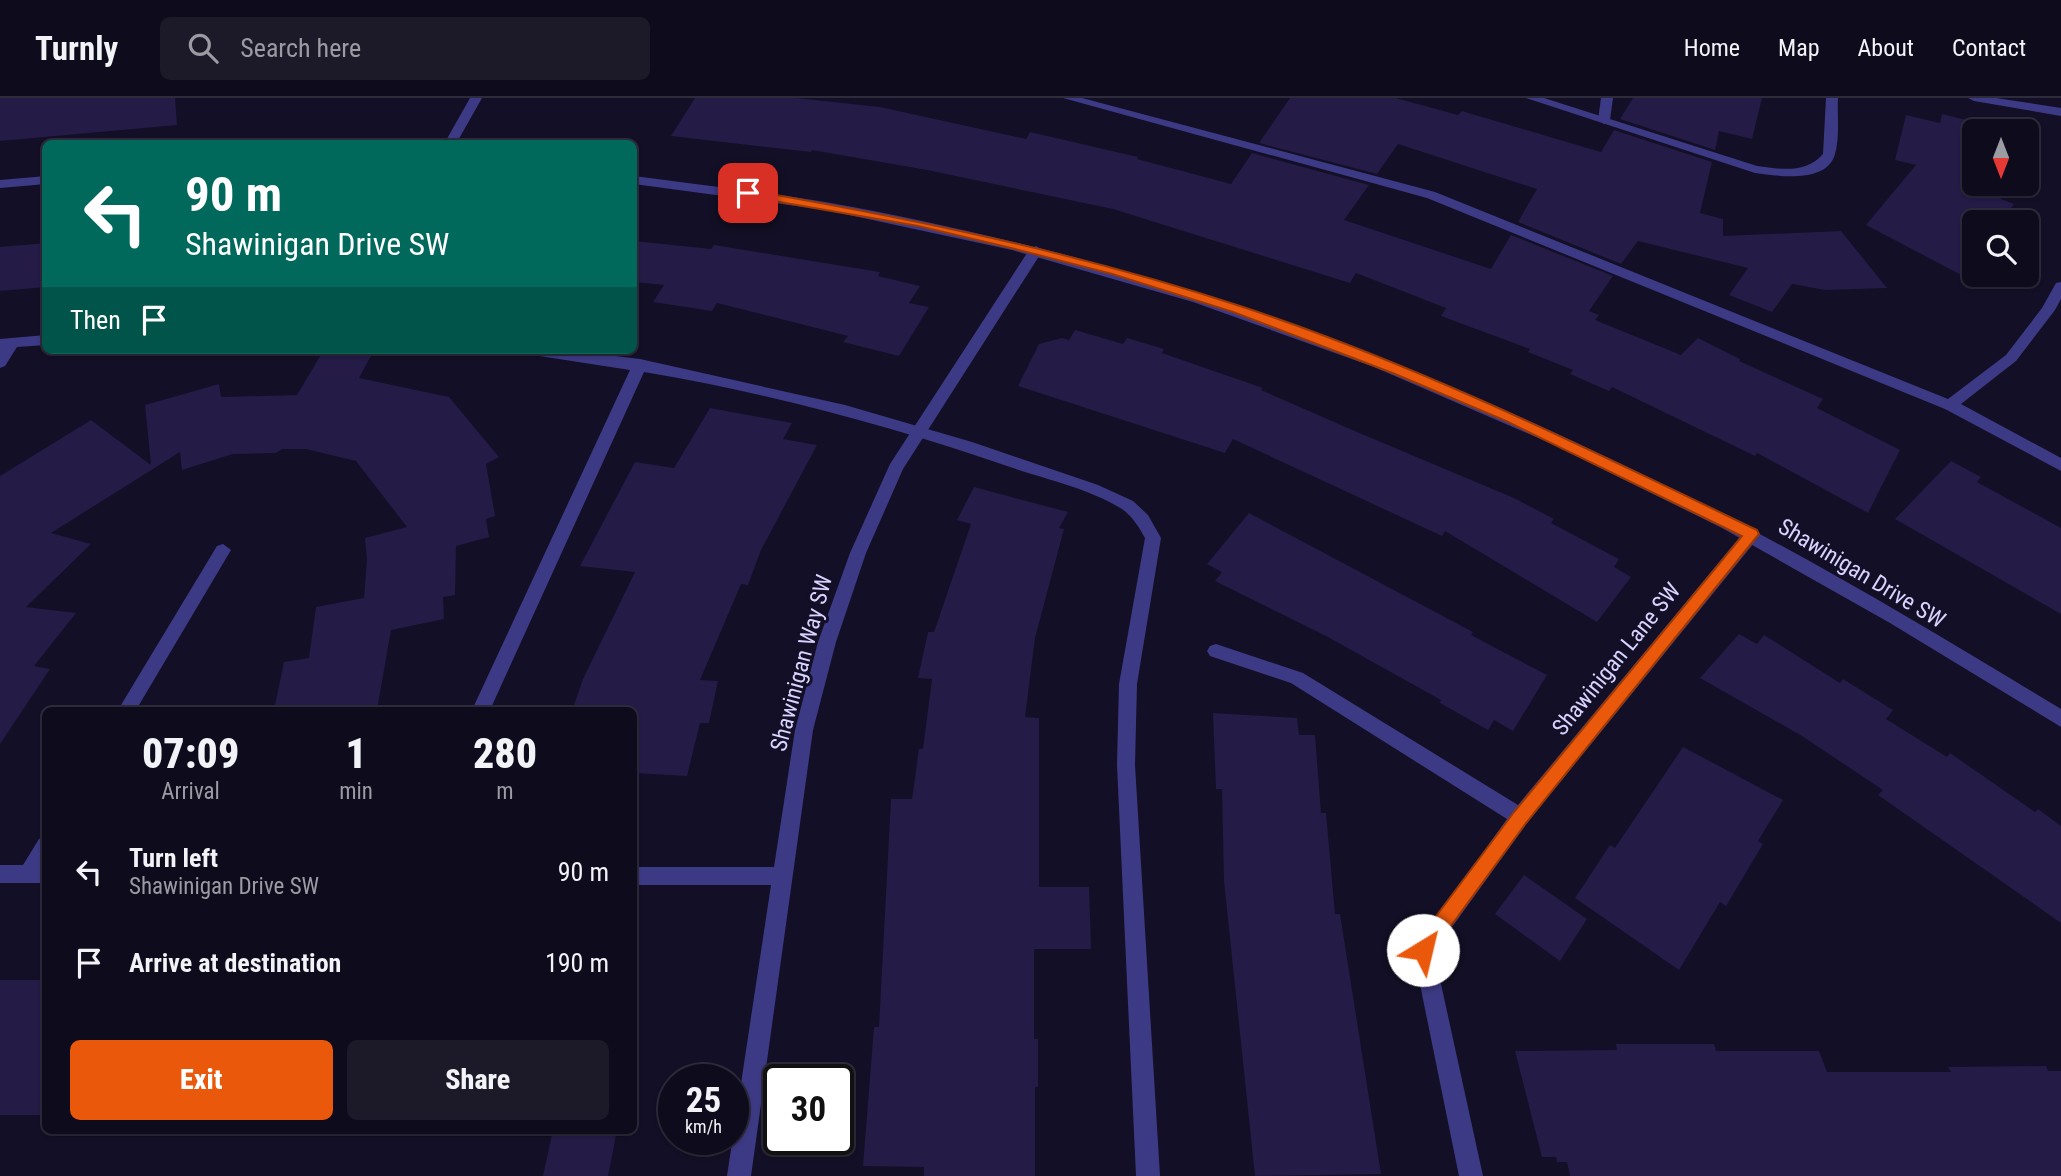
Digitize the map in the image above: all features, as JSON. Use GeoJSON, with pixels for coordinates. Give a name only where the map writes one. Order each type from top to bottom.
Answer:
{"type":"FeatureCollection","features":[{"type":"Feature","properties":{"kind":"street"},"geometry":{"type":"LineString","coordinates":[[452,140],[476,98]]}},
{"type":"Feature","properties":{"kind":"street"},"geometry":{"type":"LineString","coordinates":[[1069,98],[1432,195],[1950,405],[2061,465]]}},
{"type":"Feature","properties":{"kind":"street"},"geometry":{"type":"LineString","coordinates":[[1532,98],[1755,169],[1796,172],[1819,167],[1829,155],[1832,98]]}},
{"type":"Feature","properties":{"kind":"street"},"geometry":{"type":"LineString","coordinates":[[1604,120],[1607,98]]}},
{"type":"Feature","properties":{"kind":"street"},"geometry":{"type":"LineString","coordinates":[[1974,98],[2061,112]]}},
{"type":"Feature","properties":{"kind":"street"},"geometry":{"type":"LineString","coordinates":[[0,184],[42,180]]}},
{"type":"Feature","properties":{"kind":"street","name":"Shawinigan Drive SW"},"geometry":{"type":"LineString","coordinates":[[637,180],[793,199],[918,223],[1036,250],[1237,309],[1511,417],[1752,534],[2061,719]]}},
{"type":"Feature","properties":{"kind":"street","name":"Shawinigan Way SW"},"geometry":{"type":"LineString","coordinates":[[739,1176],[804,730],[827,642],[858,553],[896,467],[1036,250]]}},
{"type":"Feature","properties":{"kind":"street"},"geometry":{"type":"LineString","coordinates":[[1950,405],[2011,358],[2048,310],[2061,286]]}},
{"type":"Feature","properties":{"kind":"street"},"geometry":{"type":"LineString","coordinates":[[0,363],[6,343],[42,340]]}},
{"type":"Feature","properties":{"kind":"street"},"geometry":{"type":"LineString","coordinates":[[564,354],[640,364],[725,381],[917,431],[978,450],[1127,505],[1142,519],[1153,538],[1128,684],[1126,765],[1148,1176]]}},
{"type":"Feature","properties":{"kind":"street"},"geometry":{"type":"LineString","coordinates":[[482,707],[640,364]]}},
{"type":"Feature","properties":{"kind":"street","name":"Shawinigan Lane SW"},"geometry":{"type":"LineString","coordinates":[[1471,1176],[1423,950],[1520,817],[1752,534]]}},
{"type":"Feature","properties":{"kind":"street"},"geometry":{"type":"LineString","coordinates":[[129,707],[223,550]]}},
{"type":"Feature","properties":{"kind":"street"},"geometry":{"type":"LineString","coordinates":[[1216,651],[1297,678],[1520,817]]}},
{"type":"Feature","properties":{"kind":"street"},"geometry":{"type":"LineString","coordinates":[[0,874],[37,874]]}},
{"type":"Feature","properties":{"kind":"street"},"geometry":{"type":"LineString","coordinates":[[637,876],[781,876]]}},
{"type":"Feature","properties":{"kind":"building"},"geometry":{"type":"Polygon","coordinates":[[[0,98],[175,98],[177,125],[0,141],[0,98]]]}},
{"type":"Feature","properties":{"kind":"building"},"geometry":{"type":"Polygon","coordinates":[[[695,98],[796,98],[880,107],[1026,139],[1030,132],[1138,157],[1137,159],[1231,184],[1252,153],[1369,185],[1344,220],[1491,269],[1511,235],[1613,276],[1589,311],[1599,315],[1595,320],[1681,355],[1698,338],[1740,359],[1739,361],[1823,399],[1817,408],[1900,450],[1868,513],[1757,453],[1755,456],[1612,387],[1609,391],[1570,374],[1573,370],[1528,352],[1530,349],[1441,316],[1446,308],[1356,273],[1350,283],[1113,209],[927,170],[812,150],[671,136],[695,98]]]}},
{"type":"Feature","properties":{"kind":"building"},"geometry":{"type":"Polygon","coordinates":[[[1290,98],[1396,98],[1458,115],[1462,111],[1601,152],[1614,130],[1712,162],[1700,213],[1723,219],[1723,236],[1841,231],[1887,288],[1825,290],[1792,284],[1772,312],[1729,295],[1748,268],[1638,241],[1621,264],[1518,222],[1537,189],[1398,144],[1377,174],[1259,143],[1290,98]]]}},
{"type":"Feature","properties":{"kind":"building"},"geometry":{"type":"Polygon","coordinates":[[[1633,98],[1762,98],[1752,139],[1719,131],[1715,150],[1620,119],[1633,98]]]}},
{"type":"Feature","properties":{"kind":"building"},"geometry":{"type":"Polygon","coordinates":[[[1942,114],[1962,119],[1962,196],[2001,196],[2001,199],[2014,204],[2010,210],[1962,210],[1962,275],[1866,225],[1916,165],[1895,160],[1906,115],[1940,123],[1942,114]]]}},
{"type":"Feature","properties":{"kind":"building"},"geometry":{"type":"Polygon","coordinates":[[[637,241],[711,249],[714,245],[880,272],[878,276],[920,286],[909,303],[929,307],[899,356],[843,342],[848,336],[717,303],[712,311],[653,302],[664,285],[637,282],[637,241]]]}},
{"type":"Feature","properties":{"kind":"building"},"geometry":{"type":"Polygon","coordinates":[[[42,243],[42,287],[0,291],[0,247],[42,243]]]}},
{"type":"Feature","properties":{"kind":"building"},"geometry":{"type":"Polygon","coordinates":[[[1075,330],[1123,344],[1127,338],[1164,349],[1162,353],[1263,388],[1261,390],[1514,498],[1554,519],[1551,523],[1619,559],[1614,567],[1631,577],[1597,622],[1445,531],[1442,536],[1233,439],[1225,453],[1018,386],[1039,344],[1062,338],[1069,340],[1075,330]]]}},
{"type":"Feature","properties":{"kind":"building"},"geometry":{"type":"Polygon","coordinates":[[[321,354],[372,354],[359,378],[449,397],[499,457],[486,464],[495,516],[486,519],[489,537],[456,546],[455,595],[443,597],[444,619],[391,630],[378,707],[275,707],[284,662],[309,658],[316,607],[364,598],[367,560],[365,538],[407,527],[356,461],[306,449],[282,449],[276,453],[233,454],[182,470],[180,452],[51,533],[91,544],[26,607],[76,613],[34,666],[50,669],[0,744],[0,476],[91,420],[151,465],[145,405],[219,384],[221,397],[297,395],[321,354]]]}},
{"type":"Feature","properties":{"kind":"building"},"geometry":{"type":"Polygon","coordinates":[[[710,408],[792,423],[783,439],[817,445],[761,550],[748,585],[741,584],[700,680],[718,681],[709,723],[700,723],[687,776],[637,773],[637,707],[573,707],[583,679],[635,572],[580,566],[635,462],[674,468],[710,408]]]}},
{"type":"Feature","properties":{"kind":"building"},"geometry":{"type":"Polygon","coordinates":[[[1951,461],[1981,477],[1977,482],[2061,528],[2061,614],[1895,519],[1951,461]]]}},
{"type":"Feature","properties":{"kind":"building"},"geometry":{"type":"Polygon","coordinates":[[[974,487],[1068,512],[1059,528],[1064,529],[1035,638],[1025,717],[1039,718],[1039,887],[1089,887],[1091,949],[1034,949],[1034,1039],[1038,1039],[1035,1176],[924,1176],[924,1167],[863,1166],[874,1027],[879,1027],[891,799],[912,799],[919,749],[923,749],[932,679],[918,678],[928,632],[934,632],[971,524],[957,520],[974,487]]]}},
{"type":"Feature","properties":{"kind":"building"},"geometry":{"type":"Polygon","coordinates":[[[1249,513],[1473,632],[1471,635],[1547,675],[1513,731],[1494,720],[1488,730],[1440,703],[1441,700],[1326,636],[1215,581],[1222,572],[1207,564],[1249,513]]]}},
{"type":"Feature","properties":{"kind":"building"},"geometry":{"type":"Polygon","coordinates":[[[1739,634],[1757,644],[1764,635],[1840,683],[1843,679],[1893,710],[1886,719],[1947,757],[1950,753],[2035,812],[2038,809],[2061,826],[2061,923],[1878,795],[1883,790],[1802,736],[1700,678],[1739,634]]]}},
{"type":"Feature","properties":{"kind":"building"},"geometry":{"type":"Polygon","coordinates":[[[1213,713],[1297,718],[1299,735],[1315,735],[1321,813],[1326,813],[1335,914],[1340,914],[1381,1174],[1255,1176],[1224,881],[1222,789],[1216,789],[1213,713]]]}},
{"type":"Feature","properties":{"kind":"building"},"geometry":{"type":"Polygon","coordinates":[[[1683,747],[1783,800],[1758,841],[1763,844],[1726,906],[1720,902],[1679,970],[1575,898],[1610,845],[1615,848],[1683,747]]]}},
{"type":"Feature","properties":{"kind":"building"},"geometry":{"type":"Polygon","coordinates":[[[1524,875],[1587,919],[1560,961],[1495,914],[1524,875]]]}},
{"type":"Feature","properties":{"kind":"building"},"geometry":{"type":"Polygon","coordinates":[[[0,980],[42,980],[42,1115],[0,1115],[0,980]]]}},
{"type":"Feature","properties":{"kind":"building"},"geometry":{"type":"Polygon","coordinates":[[[1616,1044],[1714,1044],[1716,1051],[1819,1051],[1827,1072],[1951,1072],[1948,1067],[2046,1066],[2048,1071],[2061,1071],[2061,1176],[1570,1176],[1567,1162],[1557,1162],[1556,1157],[1542,1157],[1515,1051],[1617,1050],[1616,1044]]]}},
{"type":"Feature","properties":{"kind":"building"},"geometry":{"type":"Polygon","coordinates":[[[552,1134],[616,1134],[608,1176],[543,1176],[552,1134]]]}},
{"type":"Feature","properties":{"kind":"route"},"geometry":{"type":"LineString","coordinates":[[748,193],[918,223],[1013,245],[1116,272],[1237,309],[1511,417],[1752,534],[1520,817],[1423,950]]}}]}
